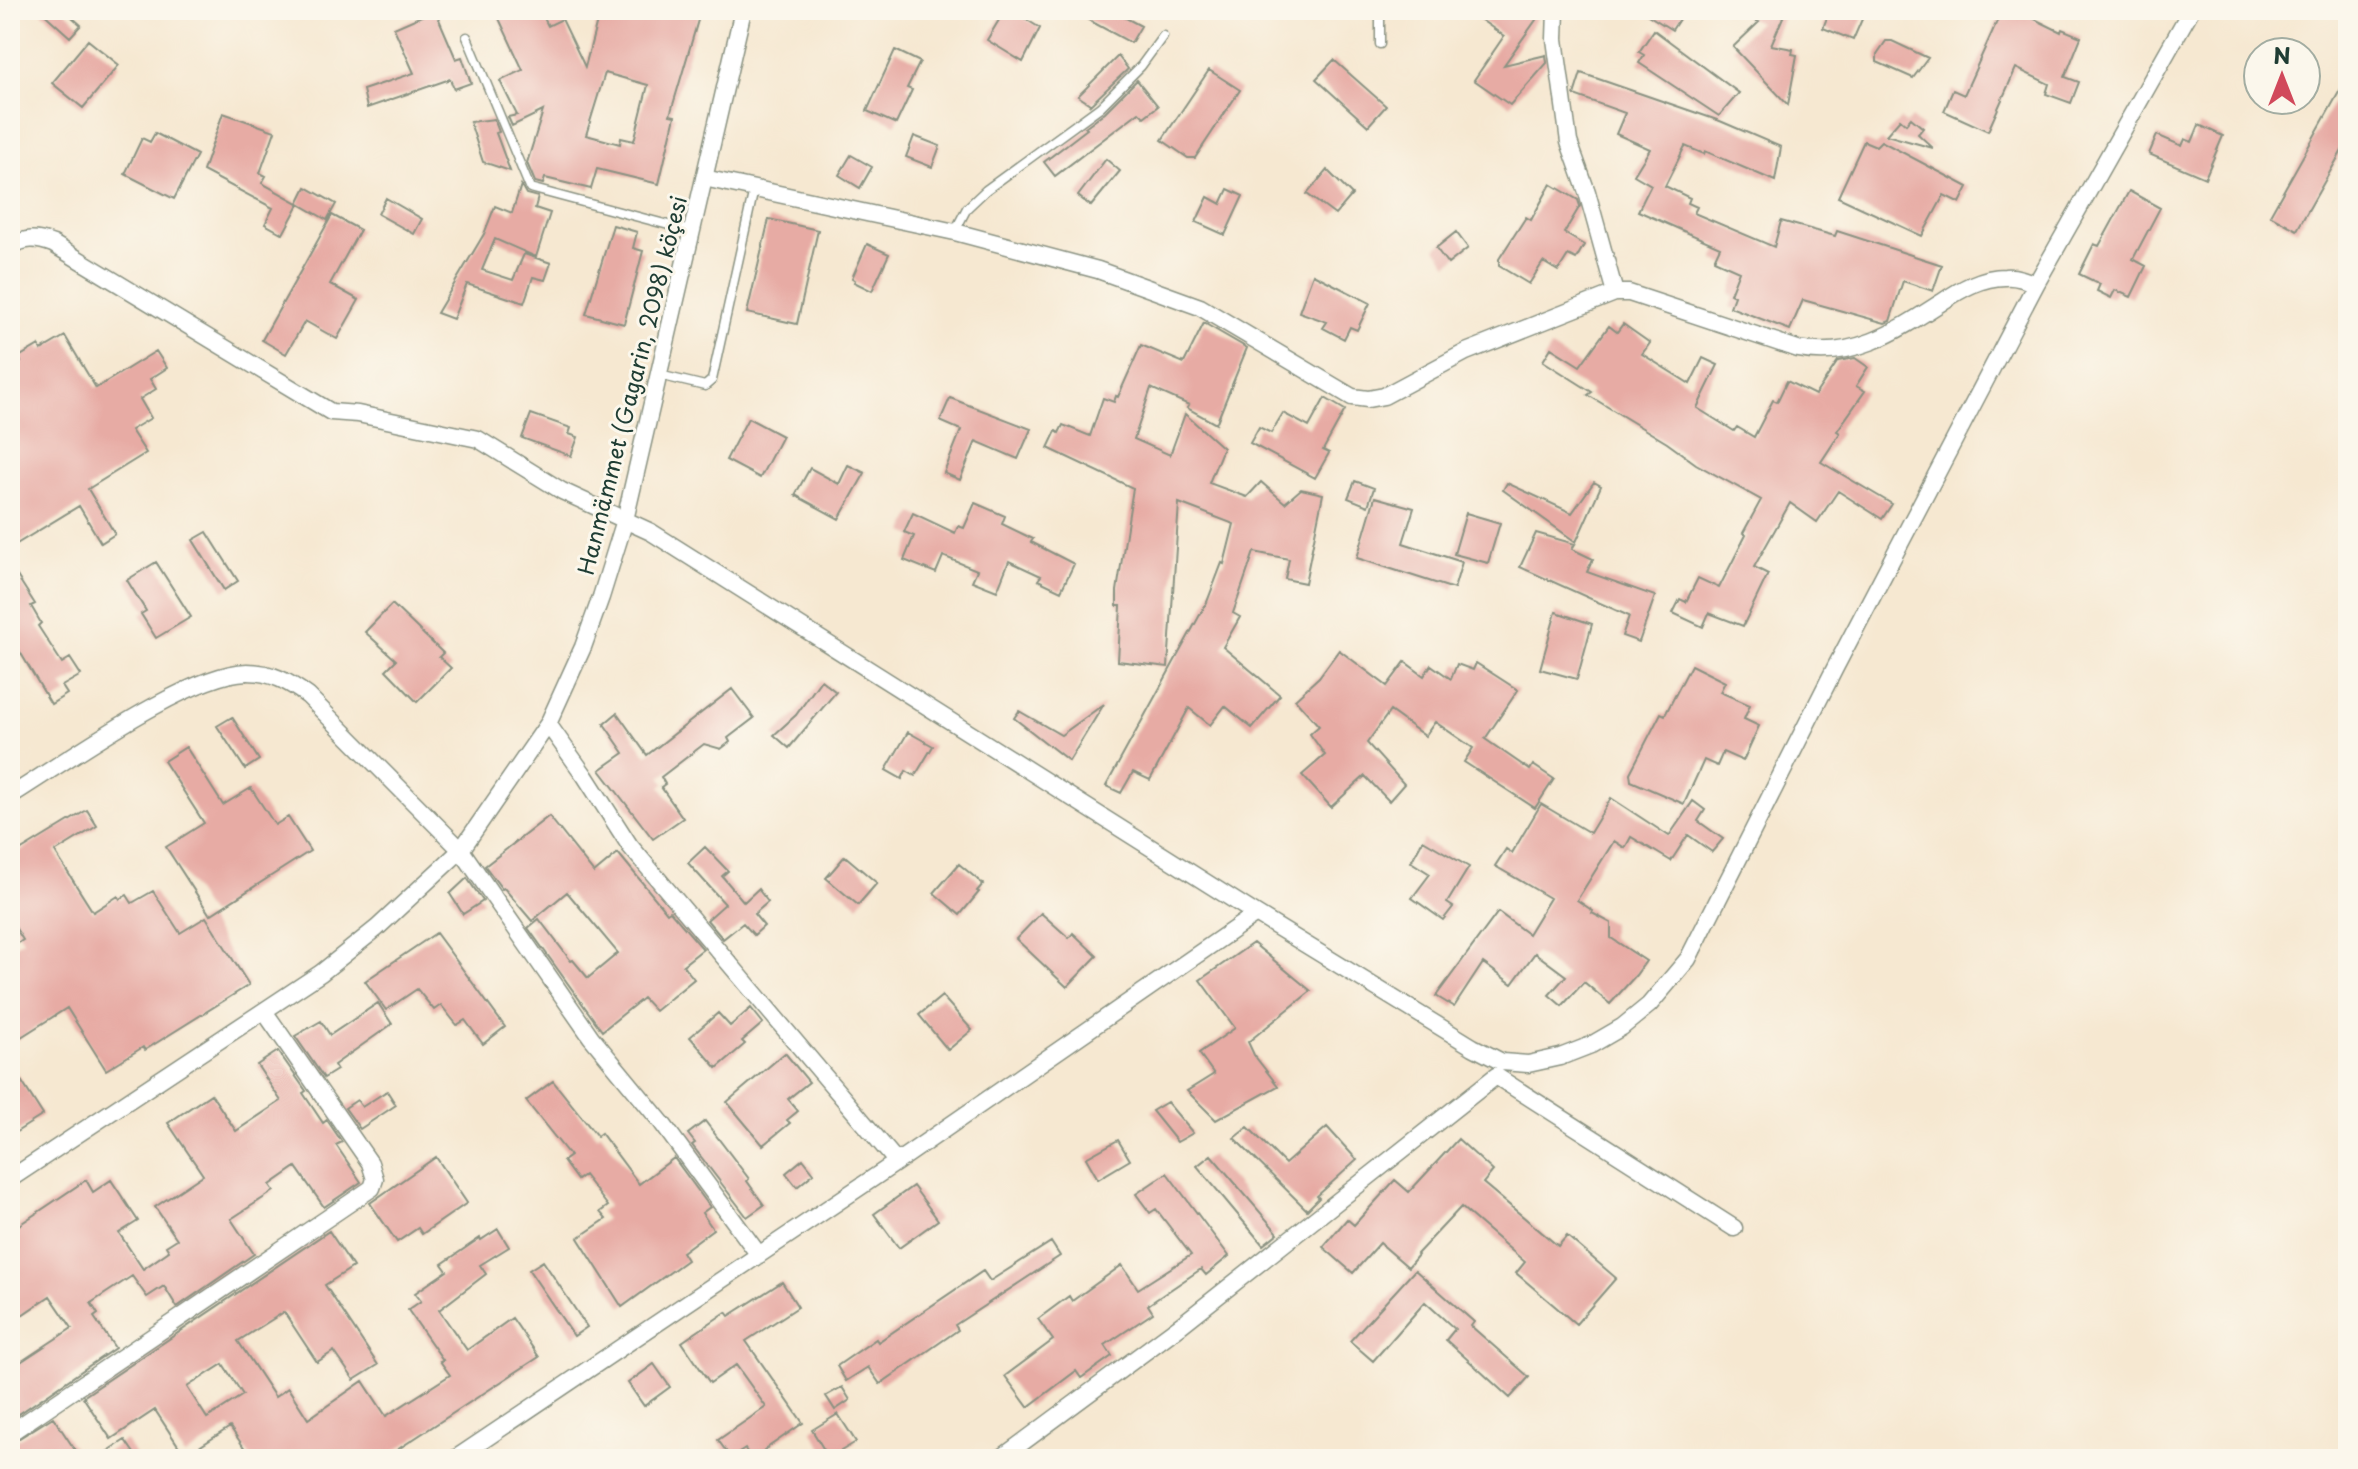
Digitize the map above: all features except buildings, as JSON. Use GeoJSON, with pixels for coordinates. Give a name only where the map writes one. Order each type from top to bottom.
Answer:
{"type":"FeatureCollection","features":[{"type":"Feature","properties":{"kind":"street","name":"Hanmämmet (Gagarin, 2098) köçesi"},"geometry":{"type":"LineString","coordinates":[[10,1179],[321,973],[377,928],[461,850],[548,724],[583,647],[625,520],[743,10]]}},
{"type":"Feature","properties":{"kind":"street"},"geometry":{"type":"LineString","coordinates":[[1556,10],[1555,39],[1569,142],[1587,192],[1615,293]]}},
{"type":"Feature","properties":{"kind":"street"},"geometry":{"type":"LineString","coordinates":[[10,247],[38,238],[53,244],[331,412],[358,414],[478,439],[562,491],[651,532],[1256,914],[1473,1047],[1502,1062],[1528,1064],[1560,1057],[1591,1045],[1622,1027],[1649,1005],[1688,959],[1835,668],[2036,284],[2191,10]]}},
{"type":"Feature","properties":{"kind":"street"},"geometry":{"type":"LineString","coordinates":[[704,178],[955,232],[1098,270],[1189,302],[1226,320],[1352,397],[1368,399],[1384,396],[1466,352],[1615,293],[1629,293],[1818,353],[1865,345],[1887,337],[1976,283],[2009,276],[2036,284]]}},
{"type":"Feature","properties":{"kind":"street"},"geometry":{"type":"LineString","coordinates":[[10,796],[164,701],[228,674],[269,674],[288,681],[308,696],[461,850],[591,1037],[662,1123],[759,1255]]}},
{"type":"Feature","properties":{"kind":"street"},"geometry":{"type":"LineString","coordinates":[[548,724],[630,846],[897,1162]]}},
{"type":"Feature","properties":{"kind":"street"},"geometry":{"type":"LineString","coordinates":[[455,1459],[897,1162],[1256,914]]}},
{"type":"Feature","properties":{"kind":"street"},"geometry":{"type":"LineString","coordinates":[[10,1433],[372,1188],[375,1179],[370,1163],[264,1011]]}},
{"type":"Feature","properties":{"kind":"street"},"geometry":{"type":"LineString","coordinates":[[1000,1459],[1181,1325],[1496,1076],[1734,1228]]}},
{"type":"Feature","properties":{"kind":"lane"},"geometry":{"type":"LineString","coordinates":[[1380,10],[1380,44]]}},
{"type":"Feature","properties":{"kind":"lane"},"geometry":{"type":"LineString","coordinates":[[955,232],[967,208],[986,190],[1100,107],[1141,66],[1163,36]]}},
{"type":"Feature","properties":{"kind":"lane"},"geometry":{"type":"LineString","coordinates":[[467,37],[530,188],[691,231]]}},
{"type":"Feature","properties":{"kind":"lane"},"geometry":{"type":"LineString","coordinates":[[658,375],[705,386],[712,380],[754,189]]}}]}
